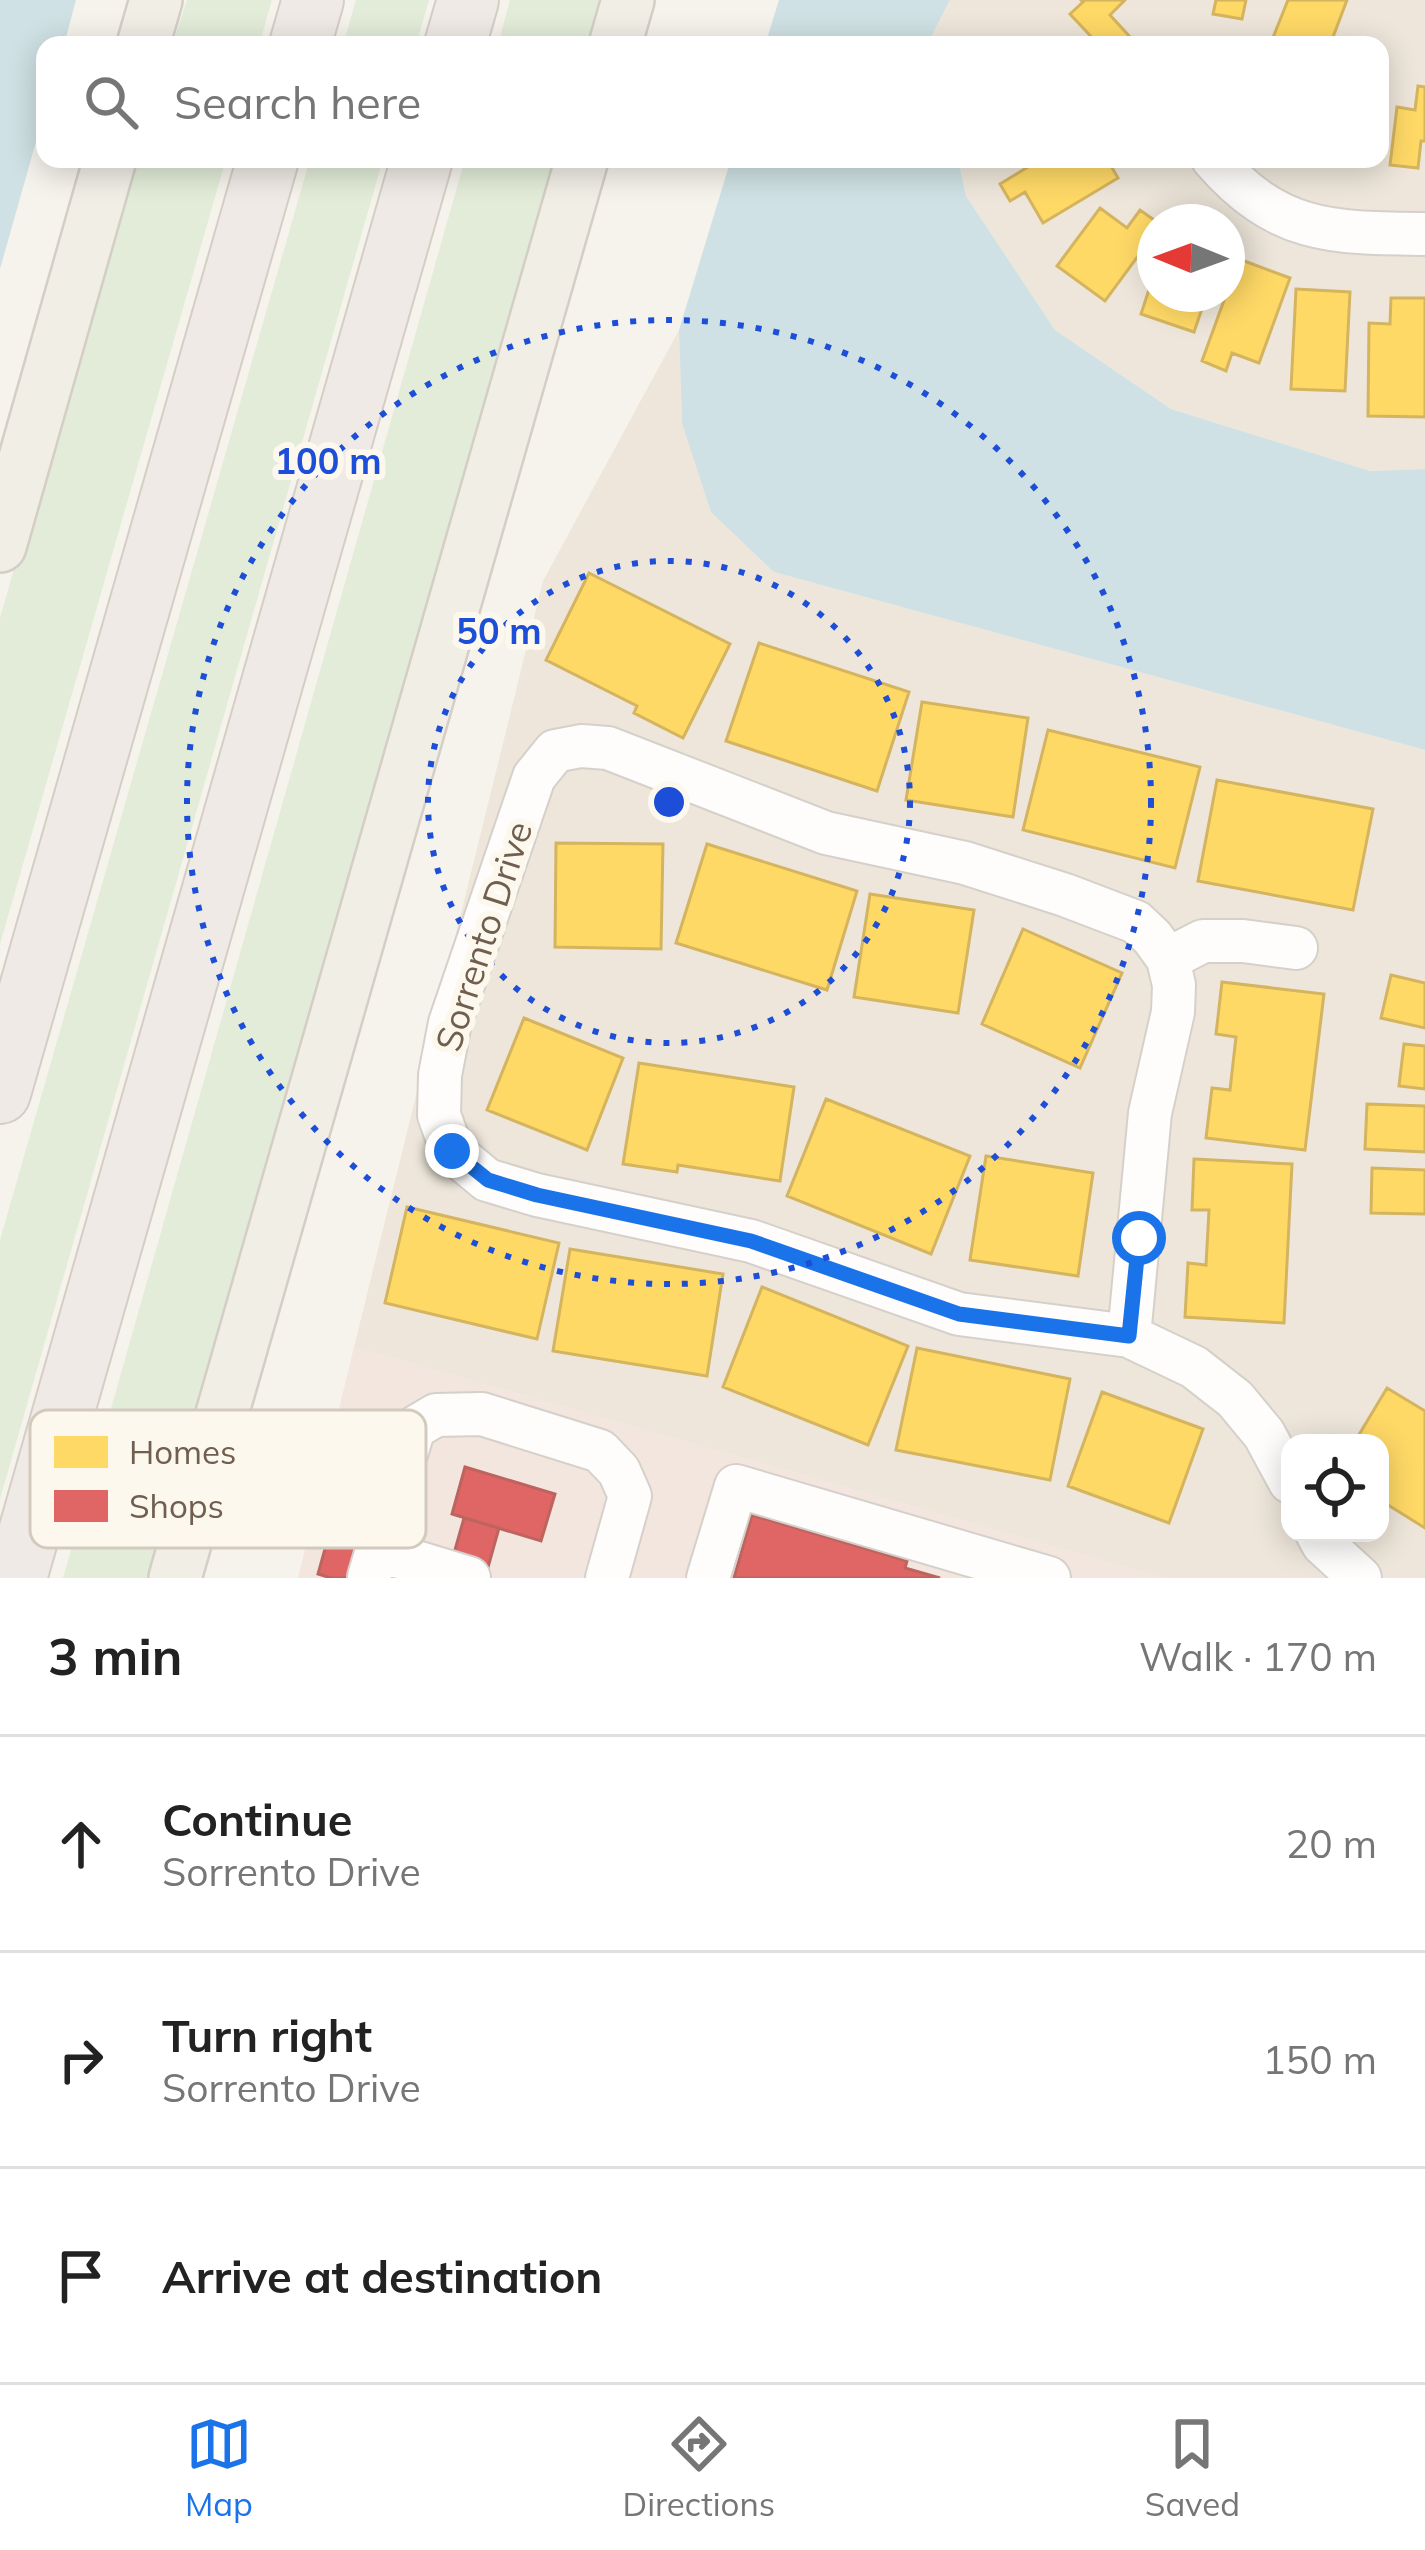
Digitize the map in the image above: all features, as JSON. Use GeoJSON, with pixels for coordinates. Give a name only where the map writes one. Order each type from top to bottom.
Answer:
{"type":"FeatureCollection","features":[{"type":"Feature","properties":{"kind":"highway"},"geometry":{"type":"LineString","coordinates":[[303,36],[313,0]]}},
{"type":"Feature","properties":{"kind":"highway"},"geometry":{"type":"LineString","coordinates":[[458,36],[468,0]]}},
{"type":"Feature","properties":{"kind":"highway"},"geometry":{"type":"LineString","coordinates":[[0,1093],[265,168]]}},
{"type":"Feature","properties":{"kind":"highway"},"geometry":{"type":"LineString","coordinates":[[64,1410],[419,168]]}},
{"type":"Feature","properties":{"kind":"highway"},"geometry":{"type":"LineString","coordinates":[[16,1578],[30,1529]]}},
{"type":"Feature","properties":{"kind":"main road"},"geometry":{"type":"LineString","coordinates":[[146,36],[156,0]]}},
{"type":"Feature","properties":{"kind":"main road"},"geometry":{"type":"LineString","coordinates":[[618,36],[628,0]]}},
{"type":"Feature","properties":{"kind":"main road"},"geometry":{"type":"LineString","coordinates":[[0,546],[107,168]]}},
{"type":"Feature","properties":{"kind":"main road"},"geometry":{"type":"LineString","coordinates":[[225,1410],[580,168]]}},
{"type":"Feature","properties":{"kind":"main road"},"geometry":{"type":"LineString","coordinates":[[233,1382],[233,1410]]}},
{"type":"Feature","properties":{"kind":"main road"},"geometry":{"type":"LineString","coordinates":[[176,1578],[185,1548]]}},
{"type":"Feature","properties":{"kind":"main road"},"geometry":{"type":"LineString","coordinates":[[209,1578],[217,1548]]}},
{"type":"Feature","properties":{"kind":"street"},"geometry":{"type":"LineString","coordinates":[[1220,168],[1262,204],[1301,224],[1342,231],[1425,234]]}},
{"type":"Feature","properties":{"kind":"street","name":"Sorrento Drive"},"geometry":{"type":"LineString","coordinates":[[1168,959],[1136,922],[1065,895],[965,863],[826,833],[608,748],[580,746],[555,752],[534,777],[450,1023],[440,1075],[440,1115],[452,1151],[488,1180],[751,1241],[959,1314],[1129,1336],[1194,1367],[1235,1399],[1264,1434],[1281,1465]]}},
{"type":"Feature","properties":{"kind":"street"},"geometry":{"type":"LineString","coordinates":[[1129,1336],[1150,1113],[1173,1012],[1168,959],[1203,941],[1296,947]]}},
{"type":"Feature","properties":{"kind":"street"},"geometry":{"type":"LineString","coordinates":[[426,1421],[436,1415],[482,1414],[600,1451],[619,1471],[630,1496],[607,1578]]}},
{"type":"Feature","properties":{"kind":"street"},"geometry":{"type":"LineString","coordinates":[[708,1578],[736,1486],[1048,1578]]}},
{"type":"Feature","properties":{"kind":"street"},"geometry":{"type":"LineString","coordinates":[[1322,1542],[1360,1578]]}},
{"type":"Feature","properties":{"kind":"street"},"geometry":{"type":"LineString","coordinates":[[373,1564],[469,1578]]}},
{"type":"Feature","properties":{"kind":"shaded area"},"geometry":{"type":"Polygon","coordinates":[[[0,0],[76,0],[66,36],[36,36],[36,142],[0,269],[0,0]]]}},
{"type":"Feature","properties":{"kind":"shaded area"},"geometry":{"type":"Polygon","coordinates":[[[779,0],[950,0],[932,36],[768,36],[779,0]]]}},
{"type":"Feature","properties":{"kind":"shaded area"},"geometry":{"type":"Polygon","coordinates":[[[950,0],[1425,0],[1425,469],[1370,471],[1171,409],[1055,330],[966,196],[960,168],[1389,168],[1389,36],[932,36],[950,0]]]}},
{"type":"Feature","properties":{"kind":"shaded area"},"geometry":{"type":"Polygon","coordinates":[[[728,168],[960,168],[966,196],[1055,330],[1171,409],[1370,471],[1425,469],[1425,750],[774,572],[711,512],[682,423],[679,330],[728,168]]]}},
{"type":"Feature","properties":{"kind":"shaded area"},"geometry":{"type":"Polygon","coordinates":[[[679,330],[682,423],[774,572],[1425,750],[1425,1578],[1164,1578],[354,1347],[543,581],[679,330]]]}},
{"type":"Feature","properties":{"kind":"shaded area"},"geometry":{"type":"Polygon","coordinates":[[[354,1347],[1164,1578],[298,1578],[305,1548],[426,1548],[426,1410],[339,1410],[354,1347]]]}},
{"type":"Feature","properties":{"kind":"green space"},"geometry":{"type":"Polygon","coordinates":[[[187,0],[272,0],[262,36],[175,36],[187,0]]]}},
{"type":"Feature","properties":{"kind":"green space"},"geometry":{"type":"Polygon","coordinates":[[[356,0],[429,0],[419,36],[346,36],[356,0]]]}},
{"type":"Feature","properties":{"kind":"green space"},"geometry":{"type":"Polygon","coordinates":[[[510,0],[599,0],[589,36],[500,36],[510,0]]]}},
{"type":"Feature","properties":{"kind":"green space"},"geometry":{"type":"Polygon","coordinates":[[[131,168],[223,168],[0,944],[0,618],[131,168]]]}},
{"type":"Feature","properties":{"kind":"green space"},"geometry":{"type":"Polygon","coordinates":[[[307,168],[380,168],[0,1499],[0,1240],[307,168]]]}},
{"type":"Feature","properties":{"kind":"green space"},"geometry":{"type":"Polygon","coordinates":[[[462,168],[551,168],[196,1410],[111,1410],[462,168]]]}},
{"type":"Feature","properties":{"kind":"green space"},"geometry":{"type":"Polygon","coordinates":[[[71,1548],[157,1548],[148,1578],[63,1578],[71,1548]]]}},
{"type":"Feature","properties":{"kind":"building: Homes"},"geometry":{"type":"Polygon","coordinates":[[[1125,0],[1110,15],[1129,36],[1091,36],[1070,14],[1083,2],[1125,0]]]}},
{"type":"Feature","properties":{"kind":"building: Homes"},"geometry":{"type":"Polygon","coordinates":[[[1216,0],[1246,0],[1242,19],[1213,14],[1216,0]]]}},
{"type":"Feature","properties":{"kind":"building: Homes"},"geometry":{"type":"Polygon","coordinates":[[[1288,0],[1347,0],[1333,36],[1274,36],[1288,0]]]}},
{"type":"Feature","properties":{"kind":"building: Homes"},"geometry":{"type":"Polygon","coordinates":[[[1418,86],[1425,87],[1425,141],[1421,141],[1418,168],[1390,165],[1397,107],[1415,110],[1418,86]]]}},
{"type":"Feature","properties":{"kind":"building: Homes"},"geometry":{"type":"Polygon","coordinates":[[[1026,168],[1112,168],[1118,178],[1043,223],[1025,192],[1010,201],[1000,184],[1026,168]]]}},
{"type":"Feature","properties":{"kind":"building: Homes"},"geometry":{"type":"Polygon","coordinates":[[[1100,208],[1127,228],[1137,214],[1137,257],[1105,301],[1057,266],[1100,208]]]}},
{"type":"Feature","properties":{"kind":"building: Homes"},"geometry":{"type":"Polygon","coordinates":[[[1245,261],[1290,278],[1259,363],[1232,353],[1226,371],[1202,361],[1220,312],[1245,312],[1245,261]]]}},
{"type":"Feature","properties":{"kind":"building: Homes"},"geometry":{"type":"Polygon","coordinates":[[[1296,289],[1350,292],[1345,391],[1291,389],[1296,289]]]}},
{"type":"Feature","properties":{"kind":"building: Homes"},"geometry":{"type":"Polygon","coordinates":[[[1391,298],[1425,298],[1425,417],[1368,416],[1369,323],[1390,324],[1391,298]]]}},
{"type":"Feature","properties":{"kind":"building: Homes"},"geometry":{"type":"Polygon","coordinates":[[[1142,312],[1201,312],[1194,332],[1142,312]]]}},
{"type":"Feature","properties":{"kind":"building: Homes"},"geometry":{"type":"Polygon","coordinates":[[[589,573],[730,644],[683,738],[634,713],[637,706],[546,660],[589,573]]]}},
{"type":"Feature","properties":{"kind":"building: Homes"},"geometry":{"type":"Polygon","coordinates":[[[759,643],[909,692],[877,791],[726,741],[759,643]]]}},
{"type":"Feature","properties":{"kind":"building: Homes"},"geometry":{"type":"Polygon","coordinates":[[[922,702],[1028,718],[1013,817],[906,800],[922,702]]]}},
{"type":"Feature","properties":{"kind":"building: Homes"},"geometry":{"type":"Polygon","coordinates":[[[1048,730],[1200,767],[1175,868],[1023,830],[1048,730]]]}},
{"type":"Feature","properties":{"kind":"building: Homes"},"geometry":{"type":"Polygon","coordinates":[[[1217,780],[1373,809],[1353,910],[1198,881],[1217,780]]]}},
{"type":"Feature","properties":{"kind":"building: Homes"},"geometry":{"type":"Polygon","coordinates":[[[556,843],[663,844],[661,949],[555,947],[556,843]]]}},
{"type":"Feature","properties":{"kind":"building: Homes"},"geometry":{"type":"Polygon","coordinates":[[[707,844],[857,891],[827,990],[676,943],[707,844]]]}},
{"type":"Feature","properties":{"kind":"building: Homes"},"geometry":{"type":"Polygon","coordinates":[[[870,894],[974,910],[958,1013],[854,997],[870,894]]]}},
{"type":"Feature","properties":{"kind":"building: Homes"},"geometry":{"type":"Polygon","coordinates":[[[1023,929],[1122,973],[1080,1068],[982,1024],[1023,929]]]}},
{"type":"Feature","properties":{"kind":"building: Homes"},"geometry":{"type":"Polygon","coordinates":[[[1391,975],[1425,983],[1425,1028],[1381,1018],[1391,975]]]}},
{"type":"Feature","properties":{"kind":"building: Homes"},"geometry":{"type":"Polygon","coordinates":[[[1222,982],[1324,994],[1305,1150],[1206,1138],[1212,1088],[1230,1090],[1236,1037],[1216,1034],[1222,982]]]}},
{"type":"Feature","properties":{"kind":"building: Homes"},"geometry":{"type":"Polygon","coordinates":[[[524,1018],[623,1058],[587,1150],[487,1110],[524,1018]]]}},
{"type":"Feature","properties":{"kind":"building: Homes"},"geometry":{"type":"Polygon","coordinates":[[[1404,1044],[1425,1046],[1425,1089],[1399,1086],[1404,1044]]]}},
{"type":"Feature","properties":{"kind":"building: Homes"},"geometry":{"type":"Polygon","coordinates":[[[639,1063],[794,1087],[780,1181],[678,1165],[677,1172],[623,1164],[639,1063]]]}},
{"type":"Feature","properties":{"kind":"building: Homes"},"geometry":{"type":"Polygon","coordinates":[[[826,1099],[970,1156],[931,1254],[787,1196],[826,1099]]]}},
{"type":"Feature","properties":{"kind":"building: Homes"},"geometry":{"type":"Polygon","coordinates":[[[1367,1104],[1425,1106],[1425,1152],[1365,1149],[1367,1104]]]}},
{"type":"Feature","properties":{"kind":"building: Homes"},"geometry":{"type":"Polygon","coordinates":[[[986,1156],[1093,1173],[1078,1276],[970,1260],[986,1156]]]}},
{"type":"Feature","properties":{"kind":"building: Homes"},"geometry":{"type":"Polygon","coordinates":[[[1194,1159],[1292,1164],[1284,1323],[1185,1317],[1188,1263],[1206,1265],[1209,1210],[1192,1210],[1194,1159]]]}},
{"type":"Feature","properties":{"kind":"building: Homes"},"geometry":{"type":"Polygon","coordinates":[[[1372,1168],[1425,1170],[1425,1214],[1371,1213],[1372,1168]]]}},
{"type":"Feature","properties":{"kind":"building: Homes"},"geometry":{"type":"Polygon","coordinates":[[[407,1207],[559,1243],[537,1339],[385,1303],[407,1207]]]}},
{"type":"Feature","properties":{"kind":"building: Homes"},"geometry":{"type":"Polygon","coordinates":[[[570,1249],[723,1274],[707,1376],[553,1351],[570,1249]]]}},
{"type":"Feature","properties":{"kind":"building: Homes"},"geometry":{"type":"Polygon","coordinates":[[[762,1287],[908,1346],[868,1445],[723,1387],[762,1287]]]}},
{"type":"Feature","properties":{"kind":"building: Homes"},"geometry":{"type":"Polygon","coordinates":[[[917,1348],[1070,1379],[1050,1480],[896,1450],[917,1348]]]}},
{"type":"Feature","properties":{"kind":"building: Homes"},"geometry":{"type":"Polygon","coordinates":[[[1387,1388],[1425,1411],[1425,1528],[1389,1506],[1389,1434],[1359,1434],[1387,1388]]]}},
{"type":"Feature","properties":{"kind":"building: Homes"},"geometry":{"type":"Polygon","coordinates":[[[1102,1392],[1203,1429],[1169,1523],[1068,1486],[1102,1392]]]}},
{"type":"Feature","properties":{"kind":"building: Shops"},"geometry":{"type":"Polygon","coordinates":[[[465,1467],[555,1494],[541,1541],[452,1514],[465,1467]]]}},
{"type":"Feature","properties":{"kind":"building: Shops"},"geometry":{"type":"Polygon","coordinates":[[[752,1515],[907,1561],[905,1568],[940,1578],[734,1578],[752,1515]]]}},
{"type":"Feature","properties":{"kind":"building: Shops"},"geometry":{"type":"Polygon","coordinates":[[[464,1518],[499,1528],[485,1578],[447,1578],[464,1518]]]}},
{"type":"Feature","properties":{"kind":"building: Shops"},"geometry":{"type":"Polygon","coordinates":[[[325,1548],[360,1548],[352,1578],[318,1574],[325,1548]]]}},
{"type":"Feature","properties":{"kind":"route"},"geometry":{"type":"LineString","coordinates":[[452,1151],[488,1180],[537,1195],[751,1241],[959,1314],[1065,1329],[1129,1336],[1139,1238]]}}]}
